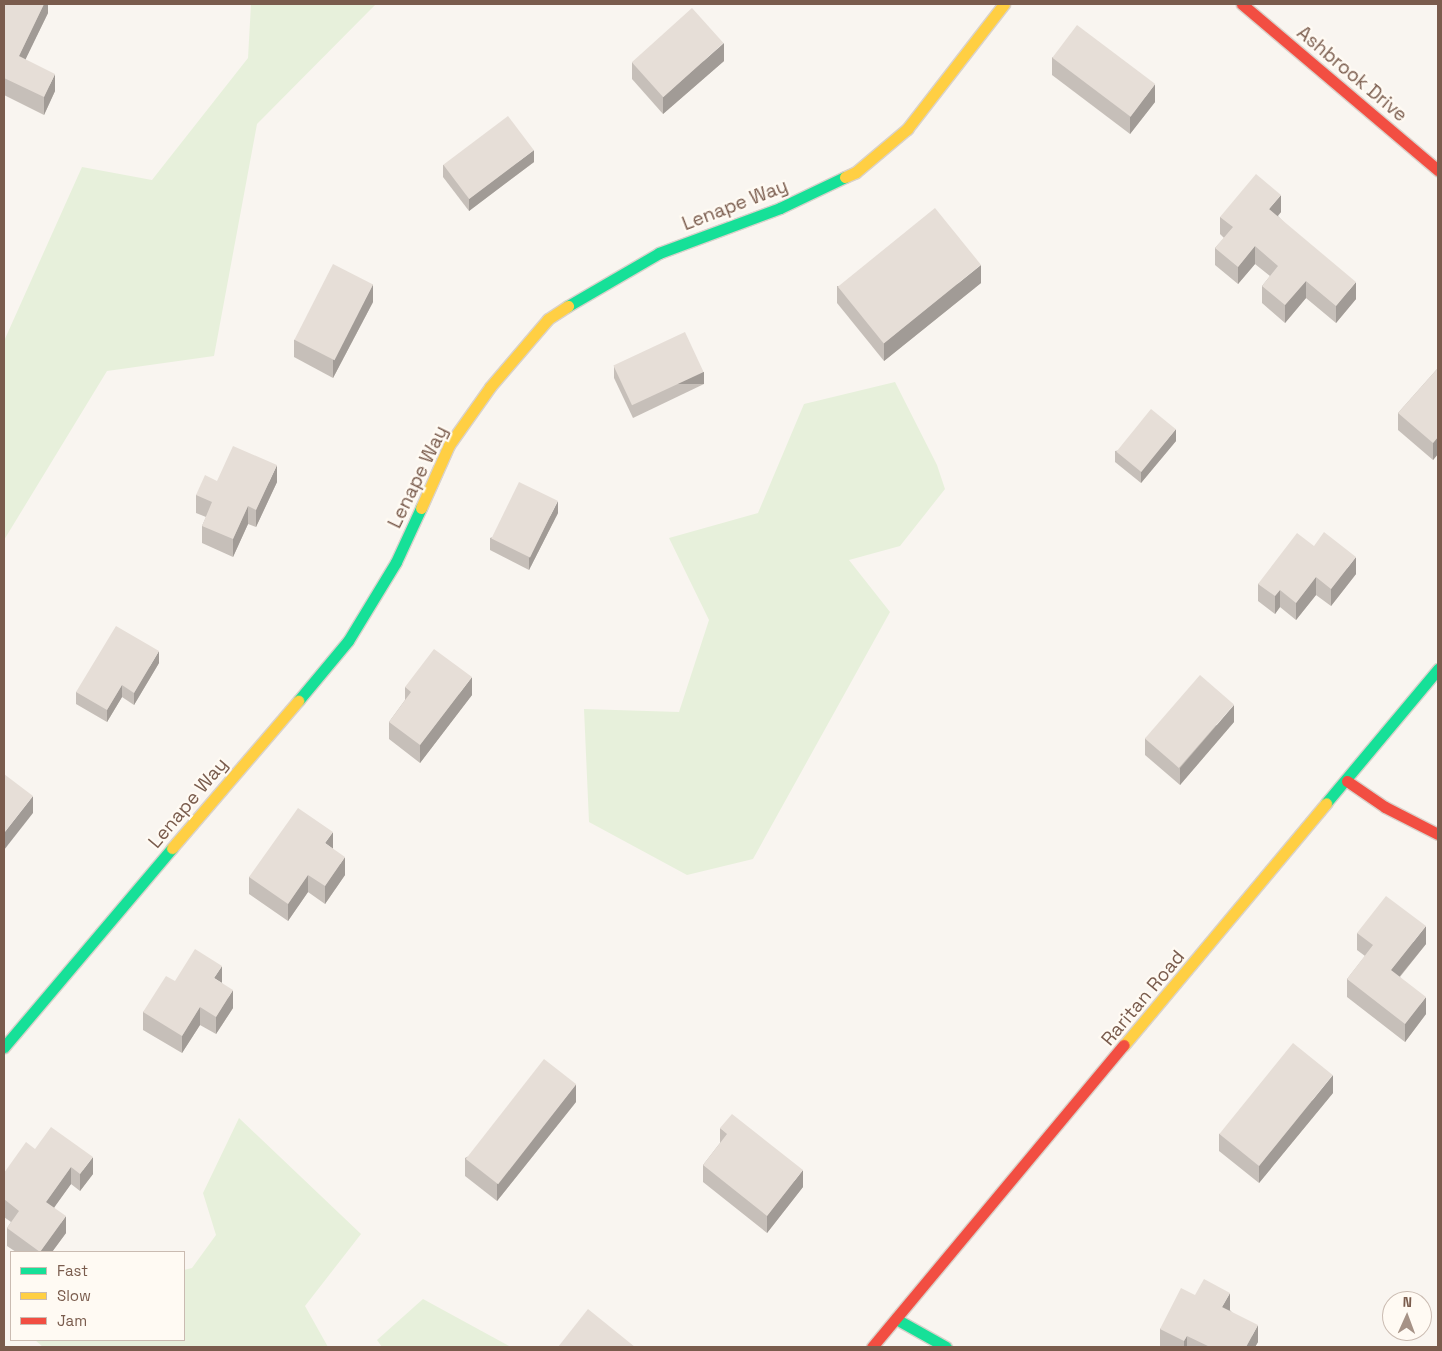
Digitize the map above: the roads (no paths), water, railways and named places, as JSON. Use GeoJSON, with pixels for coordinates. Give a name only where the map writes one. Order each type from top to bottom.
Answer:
{"type":"FeatureCollection","features":[{"type":"Feature","properties":{"kind":"street","name":"Lenape Way"},"geometry":{"type":"LineString","coordinates":[[4,1047],[348,641],[396,562],[449,445],[490,387],[548,319],[588,293],[659,253],[780,208],[856,172],[907,129],[1004,4]]}},
{"type":"Feature","properties":{"kind":"street","name":"Ashbrook Drive"},"geometry":{"type":"LineString","coordinates":[[1242,4],[1438,170]]}},
{"type":"Feature","properties":{"kind":"street","name":"Raritan Road"},"geometry":{"type":"LineString","coordinates":[[872,1347],[1347,781],[1438,669]]}},
{"type":"Feature","properties":{"kind":"street"},"geometry":{"type":"LineString","coordinates":[[1347,781],[1385,807],[1438,834]]}},
{"type":"Feature","properties":{"kind":"street"},"geometry":{"type":"LineString","coordinates":[[896,1318],[946,1347]]}}]}
